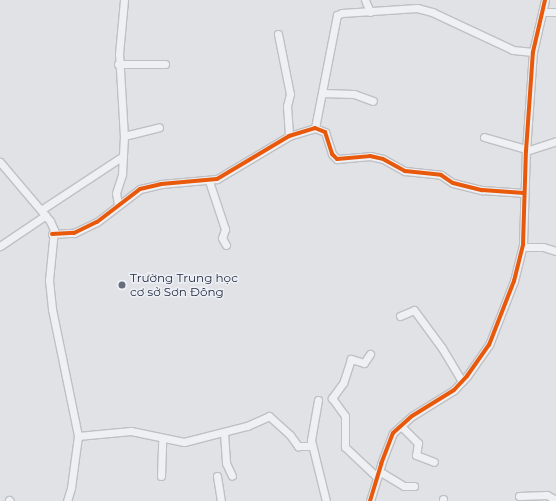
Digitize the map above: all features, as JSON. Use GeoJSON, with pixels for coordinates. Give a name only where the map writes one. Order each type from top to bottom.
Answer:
{"type":"FeatureCollection","features":[{"type":"Feature","properties":{"kind":"street"},"geometry":{"type":"LineString","coordinates":[[118,205],[116,193],[122,174],[124,136],[118,64],[124,0]]}},
{"type":"Feature","properties":{"kind":"street"},"geometry":{"type":"LineString","coordinates":[[365,0],[370,12]]}},
{"type":"Feature","properties":{"kind":"street"},"geometry":{"type":"LineString","coordinates":[[370,501],[389,441],[401,426],[446,396],[462,381],[488,345],[514,281],[523,247],[526,150],[533,52],[545,0]]}},
{"type":"Feature","properties":{"kind":"street"},"geometry":{"type":"LineString","coordinates":[[314,128],[337,15],[417,8],[432,12],[513,50],[533,52]]}},
{"type":"Feature","properties":{"kind":"street"},"geometry":{"type":"LineString","coordinates":[[542,12],[556,12]]}},
{"type":"Feature","properties":{"kind":"street"},"geometry":{"type":"LineString","coordinates":[[278,34],[290,94],[287,106],[289,136]]}},
{"type":"Feature","properties":{"kind":"street"},"geometry":{"type":"LineString","coordinates":[[118,64],[165,64]]}},
{"type":"Feature","properties":{"kind":"street"},"geometry":{"type":"LineString","coordinates":[[322,92],[354,94],[373,101]]}},
{"type":"Feature","properties":{"kind":"street"},"geometry":{"type":"LineString","coordinates":[[124,136],[159,127]]}},
{"type":"Feature","properties":{"kind":"street"},"geometry":{"type":"LineString","coordinates":[[52,234],[83,230],[104,218],[132,193],[150,185],[209,181],[238,169],[289,136],[314,128],[325,132],[332,154],[337,159],[370,156],[383,159],[405,170],[442,175],[454,183],[482,190],[524,193]]}},
{"type":"Feature","properties":{"kind":"street"},"geometry":{"type":"LineString","coordinates":[[484,137],[526,150],[556,141]]}},
{"type":"Feature","properties":{"kind":"street"},"geometry":{"type":"LineString","coordinates":[[0,246],[43,212],[123,156]]}},
{"type":"Feature","properties":{"kind":"street"},"geometry":{"type":"LineString","coordinates":[[0,162],[53,225],[49,280],[52,309],[78,436],[71,488],[66,501]]}},
{"type":"Feature","properties":{"kind":"street"},"geometry":{"type":"LineString","coordinates":[[209,181],[225,229],[222,238],[226,245]]}},
{"type":"Feature","properties":{"kind":"street"},"geometry":{"type":"LineString","coordinates":[[523,247],[543,247],[556,251]]}},
{"type":"Feature","properties":{"kind":"street"},"geometry":{"type":"LineString","coordinates":[[400,316],[414,310],[462,381]]}},
{"type":"Feature","properties":{"kind":"street"},"geometry":{"type":"LineString","coordinates":[[370,354],[364,363],[351,359],[343,383],[332,398],[345,416],[345,447],[378,474],[404,486],[414,486]]}},
{"type":"Feature","properties":{"kind":"street"},"geometry":{"type":"LineString","coordinates":[[318,400],[311,432],[312,446],[326,501]]}},
{"type":"Feature","properties":{"kind":"street"},"geometry":{"type":"LineString","coordinates":[[78,436],[131,431],[184,442],[247,426],[269,416],[290,435],[298,446],[312,446]]}},
{"type":"Feature","properties":{"kind":"street"},"geometry":{"type":"LineString","coordinates":[[401,426],[418,443],[416,454],[434,462]]}},
{"type":"Feature","properties":{"kind":"street"},"geometry":{"type":"LineString","coordinates":[[224,433],[226,463],[232,476]]}},
{"type":"Feature","properties":{"kind":"street"},"geometry":{"type":"LineString","coordinates":[[161,476],[162,438]]}},
{"type":"Feature","properties":{"kind":"street"},"geometry":{"type":"LineString","coordinates":[[217,476],[221,501]]}},
{"type":"Feature","properties":{"kind":"street"},"geometry":{"type":"LineString","coordinates":[[519,496],[547,495],[556,500]]}},
{"type":"Feature","properties":{"kind":"cycle path"},"geometry":{"type":"LineString","coordinates":[[370,501],[381,464],[393,433],[412,416],[454,390],[467,376],[489,345],[514,281],[523,244],[526,151],[533,52],[545,0]]}},
{"type":"Feature","properties":{"kind":"cycle path"},"geometry":{"type":"LineString","coordinates":[[52,234],[74,233],[97,222],[140,189],[161,184],[217,179],[289,136],[315,128],[325,132],[332,154],[337,159],[370,156],[383,159],[405,171],[441,175],[453,183],[482,190],[524,193]]}},
{"type":"Feature","properties":{"kind":"place","name":"Trường Trung học cơ sở Sơn Đông"},"geometry":{"type":"Point","coordinates":[122,285]}}]}
